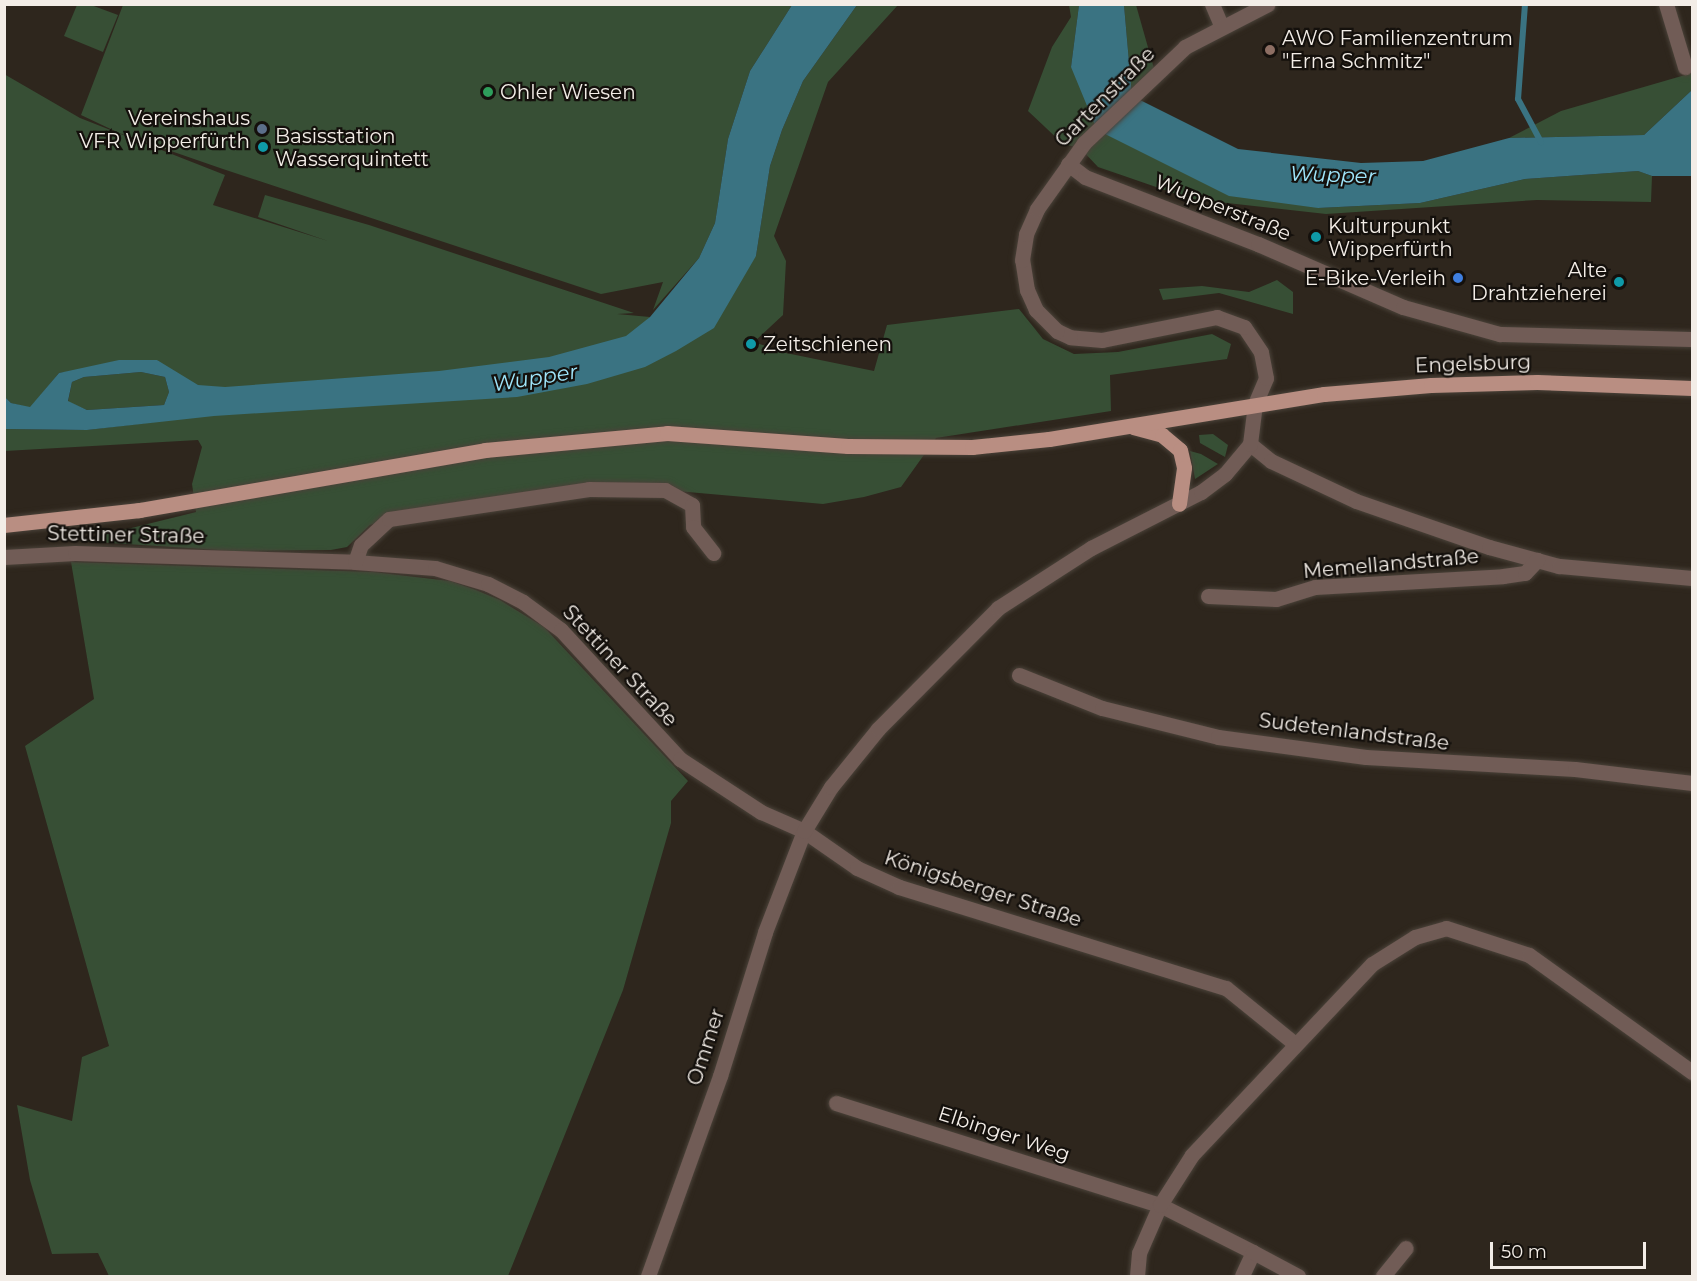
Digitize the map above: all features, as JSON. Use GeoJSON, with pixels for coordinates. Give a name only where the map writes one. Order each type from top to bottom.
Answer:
{"type":"FeatureCollection","features":[{"type":"Feature","properties":{"kind":"main road","name":"Engelsburg"},"geometry":{"type":"LineString","coordinates":[[4,525],[138,510],[485,450],[603,438],[667,433],[848,446],[972,447],[1127,426],[1256,404],[1431,385],[1537,382],[1692,388]]}},
{"type":"Feature","properties":{"kind":"main road"},"geometry":{"type":"LineString","coordinates":[[1127,426],[1162,435],[1180,450],[1184,468],[1179,504]]}},
{"type":"Feature","properties":{"kind":"street"},"geometry":{"type":"LineString","coordinates":[[1212,4],[1222,27]]}},
{"type":"Feature","properties":{"kind":"street","name":"Gartenstraße"},"geometry":{"type":"LineString","coordinates":[[1256,404],[1266,378],[1254,337],[1238,323],[1217,317],[1088,341],[1070,337],[1049,324],[1027,290],[1023,246],[1037,209],[1084,143],[1185,47],[1268,4]]}},
{"type":"Feature","properties":{"kind":"street"},"geometry":{"type":"LineString","coordinates":[[1666,4],[1685,67]]}},
{"type":"Feature","properties":{"kind":"street","name":"Wupperstraße"},"geometry":{"type":"LineString","coordinates":[[1068,164],[1085,177],[1258,244],[1403,307],[1500,334],[1692,339]]}},
{"type":"Feature","properties":{"kind":"street"},"geometry":{"type":"LineString","coordinates":[[804,831],[831,787],[878,729],[998,608],[1049,572],[1215,483],[1250,444],[1256,404]]}},
{"type":"Feature","properties":{"kind":"street","name":"Memellandstraße"},"geometry":{"type":"LineString","coordinates":[[1250,444],[1271,461],[1356,501],[1537,560],[1599,571],[1692,578]]}},
{"type":"Feature","properties":{"kind":"street"},"geometry":{"type":"LineString","coordinates":[[355,562],[361,545],[389,519],[589,489],[665,490],[692,505],[693,527],[713,554]]}},
{"type":"Feature","properties":{"kind":"street","name":"Stettiner Straße"},"geometry":{"type":"LineString","coordinates":[[4,557],[75,553],[355,562],[449,571],[488,584],[522,602],[575,644],[680,759],[762,812],[804,831]]}},
{"type":"Feature","properties":{"kind":"street","name":"Memellandstraße"},"geometry":{"type":"LineString","coordinates":[[1208,596],[1276,599],[1316,587],[1503,576],[1525,573],[1537,560]]}},
{"type":"Feature","properties":{"kind":"street","name":"Sudetenlandstraße"},"geometry":{"type":"LineString","coordinates":[[1019,675],[1102,708],[1218,737],[1366,757],[1575,769],[1692,783]]}},
{"type":"Feature","properties":{"kind":"street","name":"Königsberger Straße"},"geometry":{"type":"LineString","coordinates":[[804,831],[857,868],[899,888],[1226,988],[1294,1043]]}},
{"type":"Feature","properties":{"kind":"street","name":"Ommer"},"geometry":{"type":"LineString","coordinates":[[648,1276],[720,1076],[765,932],[804,831]]}},
{"type":"Feature","properties":{"kind":"street"},"geometry":{"type":"LineString","coordinates":[[1137,1276],[1139,1253],[1160,1205],[1192,1155],[1294,1043],[1372,964],[1415,937],[1446,928],[1529,955],[1692,1072]]}},
{"type":"Feature","properties":{"kind":"street","name":"Elbinger Weg"},"geometry":{"type":"LineString","coordinates":[[836,1102],[1160,1205],[1298,1276]]}},
{"type":"Feature","properties":{"kind":"street"},"geometry":{"type":"LineString","coordinates":[[1383,1276],[1406,1248]]}},
{"type":"Feature","properties":{"kind":"street"},"geometry":{"type":"LineString","coordinates":[[1242,1276],[1253,1252]]}},
{"type":"Feature","properties":{"kind":"green space"},"geometry":{"type":"Polygon","coordinates":[[[77,5],[91,5],[118,15],[103,52],[64,36],[77,5]]]}},
{"type":"Feature","properties":{"kind":"green space"},"geometry":{"type":"Polygon","coordinates":[[[123,5],[792,5],[750,71],[728,139],[715,223],[699,258],[653,310],[663,282],[601,294],[220,168],[119,133],[81,115],[123,5]]]}},
{"type":"Feature","properties":{"kind":"green space"},"geometry":{"type":"Polygon","coordinates":[[[857,5],[898,5],[828,82],[774,236],[786,261],[783,315],[754,342],[786,353],[874,371],[887,325],[1019,309],[1043,339],[1074,354],[1118,352],[1212,334],[1231,344],[1227,359],[1110,375],[1111,411],[936,438],[901,487],[864,497],[823,504],[665,490],[589,489],[389,519],[370,525],[347,547],[331,550],[234,551],[79,541],[196,512],[192,484],[202,447],[198,440],[5,451],[5,429],[87,430],[187,418],[157,360],[59,373],[30,408],[11,403],[5,397],[4,74],[80,118],[225,175],[213,205],[328,241],[258,217],[265,195],[369,225],[634,313],[617,314],[650,317],[643,324],[756,256],[770,166],[782,130],[803,81],[857,5]]]}},
{"type":"Feature","properties":{"kind":"green space"},"geometry":{"type":"Polygon","coordinates":[[[1069,5],[1079,5],[1071,67],[1318,208],[1420,203],[1525,179],[1638,171],[1652,176],[1651,202],[1537,200],[1326,214],[1191,199],[1098,167],[1080,148],[1063,144],[1028,111],[1052,47],[1071,17],[1069,5]]]}},
{"type":"Feature","properties":{"kind":"green space"},"geometry":{"type":"Polygon","coordinates":[[[1124,5],[1136,5],[1155,72],[1132,96],[1124,5]]]}},
{"type":"Feature","properties":{"kind":"green space"},"geometry":{"type":"Polygon","coordinates":[[[1692,73],[1692,90],[1644,135],[1509,138],[1561,111],[1692,73]]]}},
{"type":"Feature","properties":{"kind":"green space"},"geometry":{"type":"Polygon","coordinates":[[[1277,280],[1293,292],[1293,314],[1219,293],[1163,300],[1159,289],[1202,286],[1249,292],[1277,280]]]}},
{"type":"Feature","properties":{"kind":"green space"},"geometry":{"type":"Polygon","coordinates":[[[141,372],[165,377],[169,392],[164,405],[87,410],[68,402],[72,382],[84,377],[141,372]]]}},
{"type":"Feature","properties":{"kind":"green space"},"geometry":{"type":"Polygon","coordinates":[[[1213,434],[1228,445],[1225,457],[1200,443],[1199,435],[1213,434]]]}},
{"type":"Feature","properties":{"kind":"green space"},"geometry":{"type":"Polygon","coordinates":[[[1190,451],[1201,454],[1218,464],[1195,479],[1190,451]]]}},
{"type":"Feature","properties":{"kind":"green space"},"geometry":{"type":"Polygon","coordinates":[[[71,562],[373,572],[450,581],[476,590],[500,600],[544,627],[688,781],[671,801],[671,823],[623,990],[508,1276],[109,1276],[98,1253],[52,1254],[30,1180],[17,1105],[72,1121],[82,1057],[109,1046],[25,746],[94,699],[71,562]]]}},
{"type":"Feature","properties":{"kind":"water","name":"Wupper"},"geometry":{"type":"Polygon","coordinates":[[[792,5],[857,5],[803,81],[782,130],[770,166],[756,256],[714,328],[645,367],[587,384],[517,397],[214,416],[87,430],[5,429],[5,397],[11,403],[30,407],[59,373],[119,360],[157,360],[198,385],[225,387],[439,371],[549,357],[626,336],[650,317],[699,258],[715,223],[728,139],[750,71],[792,5]],[[141,372],[84,377],[72,382],[68,401],[87,410],[164,405],[169,392],[165,377],[141,372]]]}},
{"type":"Feature","properties":{"kind":"water","name":"Wupper"},"geometry":{"type":"Polygon","coordinates":[[[1079,5],[1124,5],[1132,96],[1238,149],[1361,163],[1423,161],[1509,138],[1644,135],[1692,90],[1692,176],[1652,176],[1638,171],[1525,179],[1420,203],[1318,208],[1229,196],[1097,130],[1071,67],[1079,5]]]}},
{"type":"Feature","properties":{"kind":"waterway"},"geometry":{"type":"LineString","coordinates":[[1525,4],[1518,99],[1541,142]]}},
{"type":"Feature","properties":{"kind":"place","name":"AWO Familienzentrum \"Erna Schmitz\""},"geometry":{"type":"Point","coordinates":[1270,50]}},
{"type":"Feature","properties":{"kind":"place","name":"Ohler Wiesen"},"geometry":{"type":"Point","coordinates":[488,92]}},
{"type":"Feature","properties":{"kind":"place","name":"Vereinshaus VFR Wipperfürth"},"geometry":{"type":"Point","coordinates":[262,129]}},
{"type":"Feature","properties":{"kind":"place","name":"Basisstation Wasserquintett"},"geometry":{"type":"Point","coordinates":[263,147]}},
{"type":"Feature","properties":{"kind":"place","name":"Kulturpunkt Wipperfürth"},"geometry":{"type":"Point","coordinates":[1316,237]}},
{"type":"Feature","properties":{"kind":"place","name":"E-Bike-Verleih"},"geometry":{"type":"Point","coordinates":[1458,278]}},
{"type":"Feature","properties":{"kind":"place","name":"Alte Drahtzieherei"},"geometry":{"type":"Point","coordinates":[1619,282]}},
{"type":"Feature","properties":{"kind":"place","name":"Zeitschienen"},"geometry":{"type":"Point","coordinates":[751,344]}}]}
